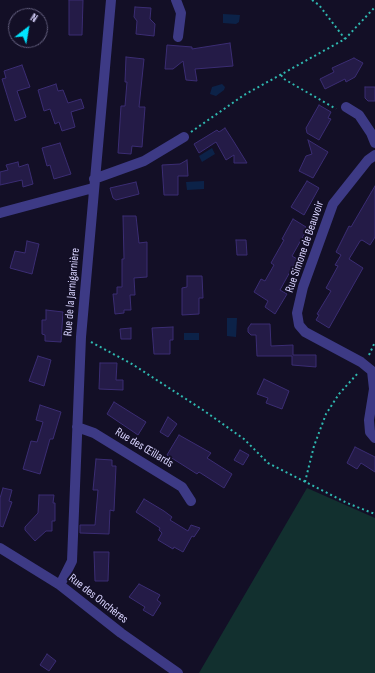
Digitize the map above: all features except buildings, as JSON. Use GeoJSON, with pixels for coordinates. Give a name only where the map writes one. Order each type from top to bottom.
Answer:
{"type":"FeatureCollection","features":[{"type":"Feature","properties":{"kind":"street","name":"Rue de la Jarnigarnière"},"geometry":{"type":"LineString","coordinates":[[60,584],[72,560],[81,337],[111,0]]}},
{"type":"Feature","properties":{"kind":"street"},"geometry":{"type":"LineString","coordinates":[[176,0],[181,13],[178,36]]}},
{"type":"Feature","properties":{"kind":"street"},"geometry":{"type":"LineString","coordinates":[[346,107],[359,115],[371,133],[375,143]]}},
{"type":"Feature","properties":{"kind":"street"},"geometry":{"type":"LineString","coordinates":[[0,213],[94,184],[144,161],[184,137]]}},
{"type":"Feature","properties":{"kind":"street","name":"Rue Simone de Beauvoir"},"geometry":{"type":"LineString","coordinates":[[364,365],[305,332],[299,324],[298,313],[303,287],[333,204],[368,160],[375,155]]}},
{"type":"Feature","properties":{"kind":"street"},"geometry":{"type":"LineString","coordinates":[[364,365],[372,371],[374,389],[369,420],[370,432],[375,438]]}},
{"type":"Feature","properties":{"kind":"street","name":"Rue des Œillards"},"geometry":{"type":"LineString","coordinates":[[77,427],[94,433],[182,487],[191,501]]}},
{"type":"Feature","properties":{"kind":"street","name":"Rue des Onchères"},"geometry":{"type":"LineString","coordinates":[[0,548],[60,584],[121,634],[178,673]]}},
{"type":"Feature","properties":{"kind":"path"},"geometry":{"type":"LineString","coordinates":[[312,0],[319,5],[345,39]]}},
{"type":"Feature","properties":{"kind":"path"},"geometry":{"type":"LineString","coordinates":[[184,137],[221,110],[345,39],[375,7]]}},
{"type":"Feature","properties":{"kind":"path"},"geometry":{"type":"LineString","coordinates":[[281,75],[284,79],[340,112],[346,107]]}},
{"type":"Feature","properties":{"kind":"path"},"geometry":{"type":"LineString","coordinates":[[81,337],[132,364],[203,410],[244,439],[268,463],[347,503],[375,514]]}},
{"type":"Feature","properties":{"kind":"path"},"geometry":{"type":"LineString","coordinates":[[305,482],[314,446],[326,414],[339,394],[364,365],[375,342]]}},
{"type":"Feature","properties":{"kind":"green space"},"geometry":{"type":"Polygon","coordinates":[[[307,488],[375,518],[375,673],[199,673],[307,488]]]}},
{"type":"Feature","properties":{"kind":"water"},"geometry":{"type":"Polygon","coordinates":[[[223,14],[240,15],[239,22],[236,24],[223,23],[223,14]]]}},
{"type":"Feature","properties":{"kind":"water"},"geometry":{"type":"Polygon","coordinates":[[[222,84],[225,87],[224,90],[216,96],[210,94],[212,87],[222,84]]]}},
{"type":"Feature","properties":{"kind":"water"},"geometry":{"type":"Polygon","coordinates":[[[212,148],[215,154],[202,162],[199,156],[212,148]]]}},
{"type":"Feature","properties":{"kind":"water"},"geometry":{"type":"Polygon","coordinates":[[[204,181],[204,189],[187,190],[186,182],[204,181]]]}},
{"type":"Feature","properties":{"kind":"water"},"geometry":{"type":"Polygon","coordinates":[[[227,318],[237,318],[236,337],[227,336],[227,318]]]}},
{"type":"Feature","properties":{"kind":"water"},"geometry":{"type":"Polygon","coordinates":[[[184,333],[199,333],[199,340],[184,340],[184,333]]]}}]}
